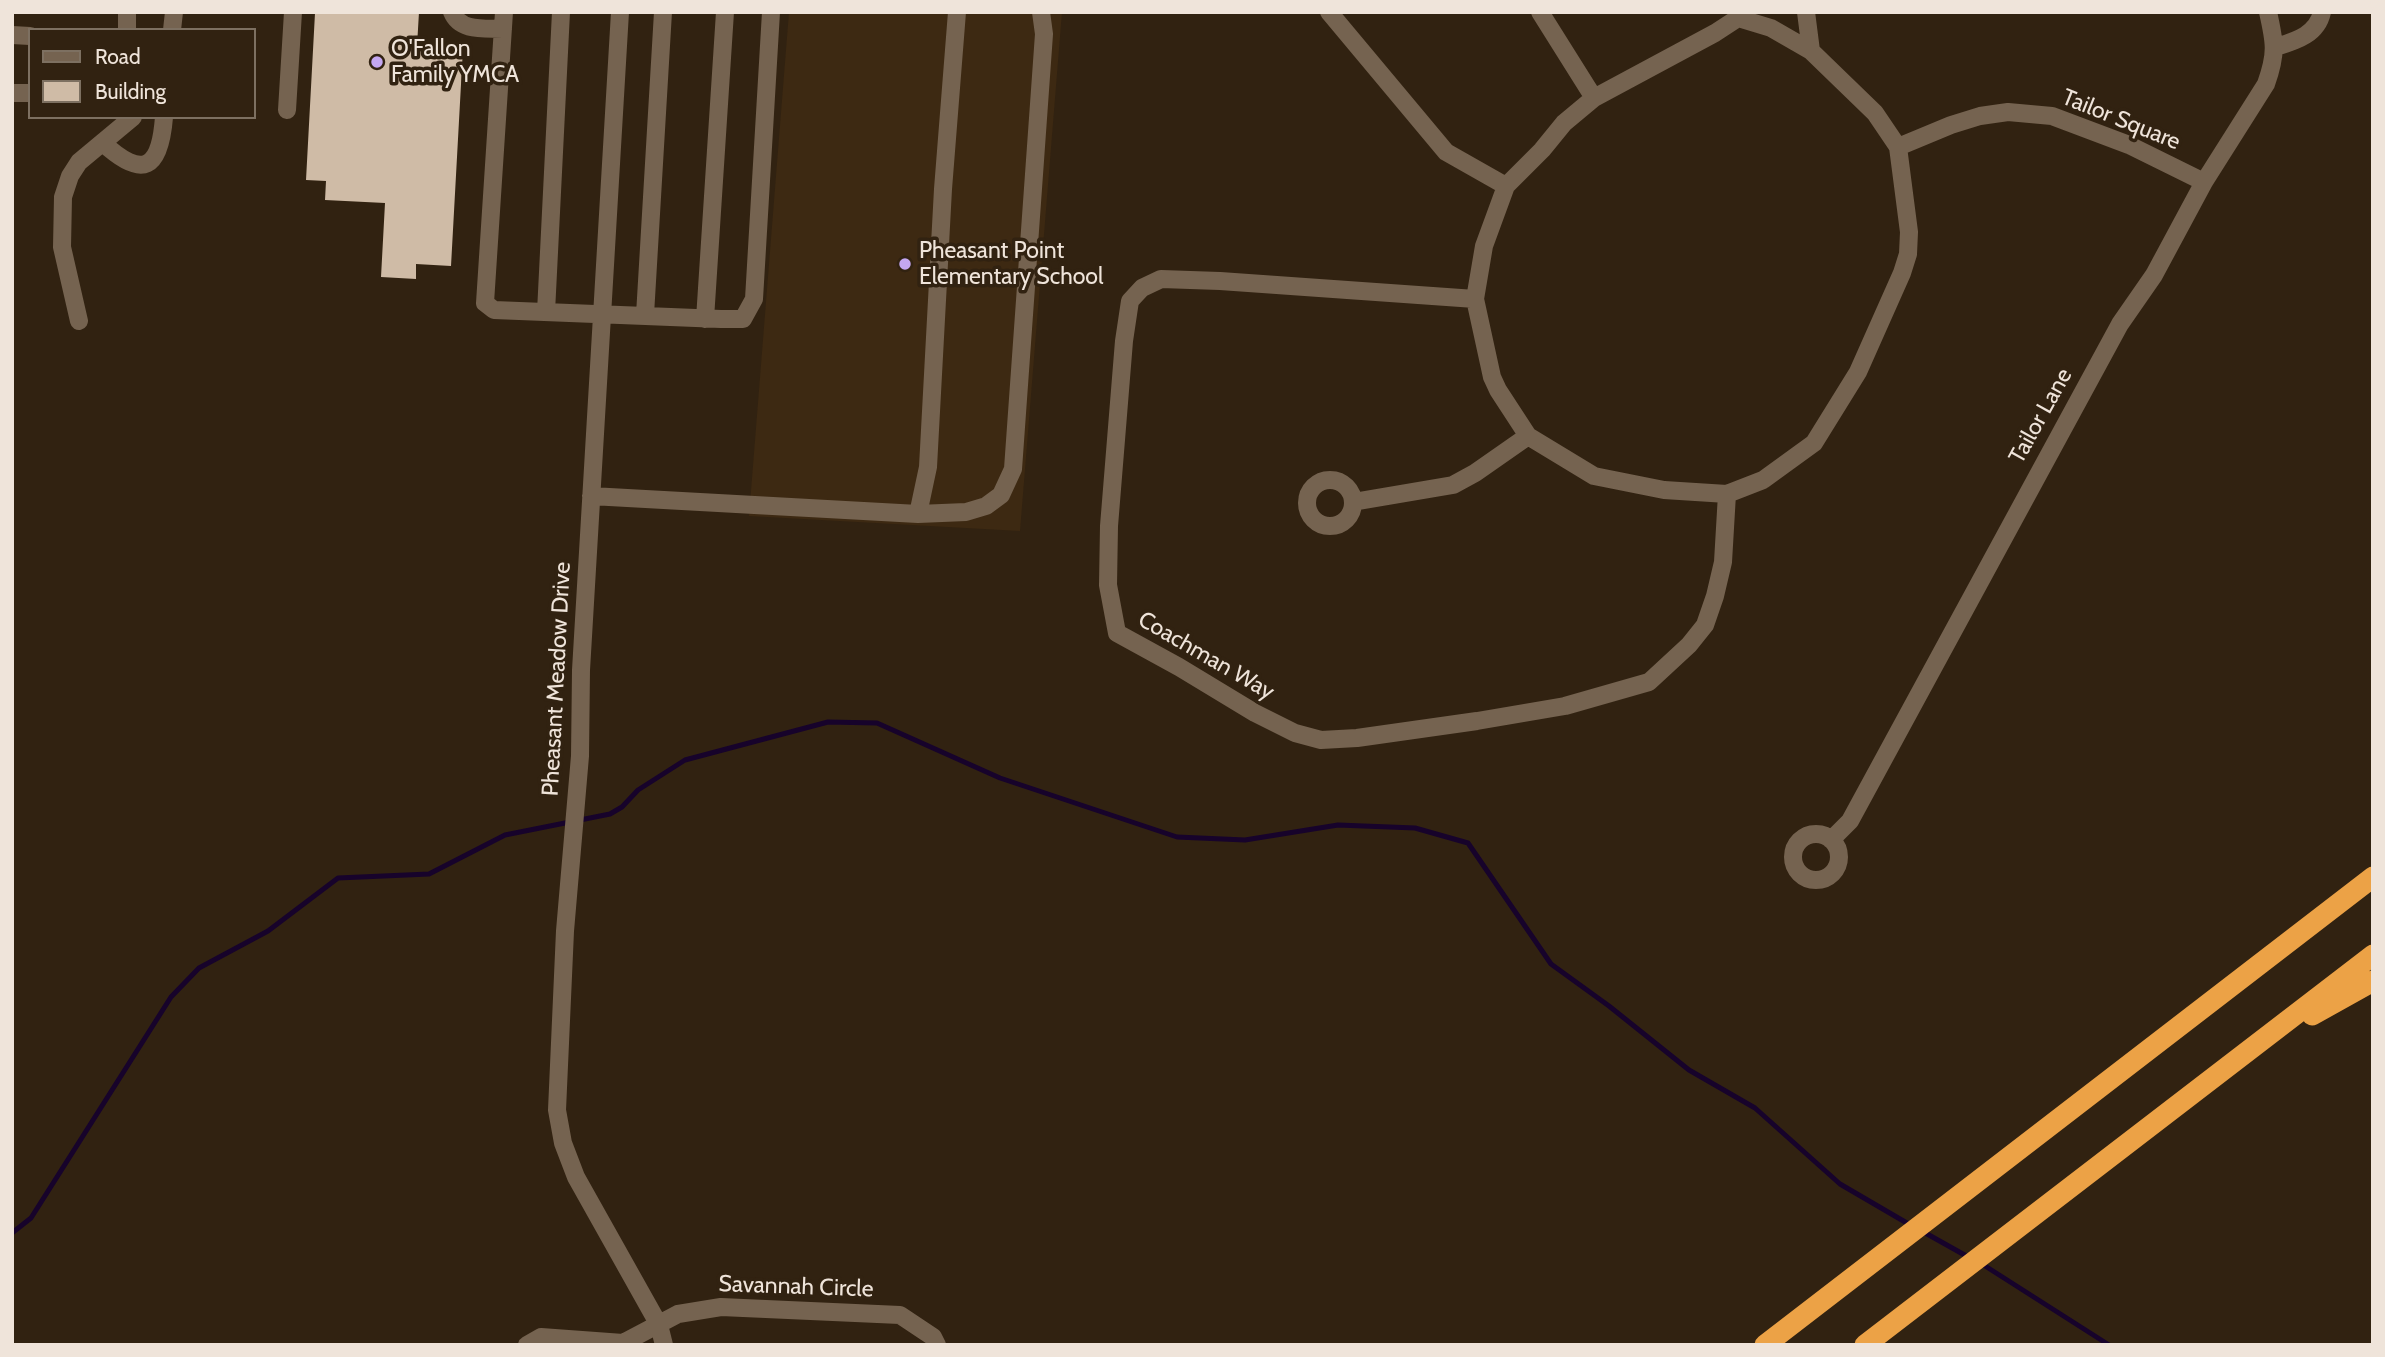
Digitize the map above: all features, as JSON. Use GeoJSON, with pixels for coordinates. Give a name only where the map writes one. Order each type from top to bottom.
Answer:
{"type":"FeatureCollection","features":[{"type":"Feature","properties":{"kind":"highway"},"geometry":{"type":"LineString","coordinates":[[2347,897],[2373,872]]}},
{"type":"Feature","properties":{"kind":"highway"},"geometry":{"type":"LineString","coordinates":[[1765,1345],[2373,877]]}},
{"type":"Feature","properties":{"kind":"highway"},"geometry":{"type":"LineString","coordinates":[[1865,1345],[2373,955]]}},
{"type":"Feature","properties":{"kind":"highway"},"geometry":{"type":"LineString","coordinates":[[2252,1048],[2373,981]]}},
{"type":"Feature","properties":{"kind":"street"},"geometry":{"type":"LineString","coordinates":[[288,110],[293,12]]}},
{"type":"Feature","properties":{"kind":"street"},"geometry":{"type":"LineString","coordinates":[[452,12],[455,20],[465,27],[504,21],[485,303],[494,310],[705,319],[743,319],[754,299],[771,12]]}},
{"type":"Feature","properties":{"kind":"street"},"geometry":{"type":"LineString","coordinates":[[546,312],[561,12]]}},
{"type":"Feature","properties":{"kind":"street","name":"Pheasant Meadow Drive"},"geometry":{"type":"LineString","coordinates":[[620,12],[581,670],[580,756],[569,880],[557,1110],[564,1143],[576,1177],[659,1325],[664,1345]]}},
{"type":"Feature","properties":{"kind":"street"},"geometry":{"type":"LineString","coordinates":[[645,315],[663,12]]}},
{"type":"Feature","properties":{"kind":"street"},"geometry":{"type":"LineString","coordinates":[[705,319],[725,12]]}},
{"type":"Feature","properties":{"kind":"street"},"geometry":{"type":"LineString","coordinates":[[918,514],[928,467],[943,190],[957,12]]}},
{"type":"Feature","properties":{"kind":"street"},"geometry":{"type":"LineString","coordinates":[[591,496],[918,514],[966,512],[986,506],[1001,495],[1013,469],[1044,34],[1041,12]]}},
{"type":"Feature","properties":{"kind":"street"},"geometry":{"type":"LineString","coordinates":[[1329,12],[1446,152],[1506,186]]}},
{"type":"Feature","properties":{"kind":"street"},"geometry":{"type":"LineString","coordinates":[[1540,12],[1594,98]]}},
{"type":"Feature","properties":{"kind":"street"},"geometry":{"type":"LineString","coordinates":[[1806,12],[1811,51]]}},
{"type":"Feature","properties":{"kind":"street","name":"Tailor Lane"},"geometry":{"type":"LineString","coordinates":[[1831,840],[1850,821],[2120,324],[2154,275],[2204,182],[2266,84],[2276,47],[2268,12]]}},
{"type":"Feature","properties":{"kind":"street"},"geometry":{"type":"LineString","coordinates":[[2276,47],[2302,38],[2320,22],[2322,12]]}},
{"type":"Feature","properties":{"kind":"street"},"geometry":{"type":"LineString","coordinates":[[1741,15],[1771,28],[1811,51],[1875,113],[1898,147],[1909,232],[1908,254],[1858,372],[1814,443],[1763,480],[1727,494],[1664,490],[1594,476],[1528,436],[1497,390],[1475,299],[1484,246],[1506,186],[1542,150],[1564,123],[1594,98],[1715,33],[1741,15]]}},
{"type":"Feature","properties":{"kind":"street","name":"Tailor Square"},"geometry":{"type":"LineString","coordinates":[[1898,147],[1980,116],[2008,112],[2052,116],[2129,145],[2204,182]]}},
{"type":"Feature","properties":{"kind":"street"},"geometry":{"type":"LineString","coordinates":[[79,321],[61,247],[63,197],[70,176],[79,162],[131,119]]}},
{"type":"Feature","properties":{"kind":"street"},"geometry":{"type":"LineString","coordinates":[[103,143],[128,164],[146,164],[151,161],[160,146],[164,119]]}},
{"type":"Feature","properties":{"kind":"street","name":"Coachman Way"},"geometry":{"type":"LineString","coordinates":[[1475,299],[1161,279],[1142,288],[1130,301],[1124,341],[1108,526],[1108,585],[1117,633],[1255,713],[1295,733],[1321,740],[1357,738],[1476,722],[1565,706],[1649,682],[1689,645],[1705,625],[1723,562],[1727,494]]}},
{"type":"Feature","properties":{"kind":"street"},"geometry":{"type":"LineString","coordinates":[[1353,502],[1452,485],[1528,436]]}},
{"type":"Feature","properties":{"kind":"street","name":"Savannah Circle"},"geometry":{"type":"LineString","coordinates":[[527,1345],[541,1337],[623,1343],[678,1314],[720,1307],[900,1315],[933,1337],[937,1345]]}},
{"type":"Feature","properties":{"kind":"shaded area","name":"Pheasant Point Elementary School"},"geometry":{"type":"Polygon","coordinates":[[[789,12],[1062,12],[1020,531],[749,516],[789,12]]]}},
{"type":"Feature","properties":{"kind":"building"},"geometry":{"type":"Polygon","coordinates":[[[419,12],[417,46],[463,48],[451,266],[416,264],[416,279],[381,277],[385,203],[325,200],[326,181],[306,180],[315,13],[419,12]]]}},
{"type":"Feature","properties":{"kind":"waterway"},"geometry":{"type":"LineString","coordinates":[[12,1233],[31,1218],[171,997],[199,968],[268,931],[338,878],[429,874],[505,835],[610,814],[622,807],[638,790],[685,760],[828,722],[877,723],[1000,778],[1177,837],[1245,840],[1338,825],[1415,828],[1468,843],[1551,964],[1689,1070],[1755,1108],[1840,1184],[1912,1226]]}},
{"type":"Feature","properties":{"kind":"waterway"},"geometry":{"type":"LineString","coordinates":[[1920,1230],[1970,1258]]}},
{"type":"Feature","properties":{"kind":"waterway"},"geometry":{"type":"LineString","coordinates":[[1982,1264],[2109,1345]]}},
{"type":"Feature","properties":{"kind":"place","name":"O'Fallon Family YMCA"},"geometry":{"type":"Point","coordinates":[377,62]}},
{"type":"Feature","properties":{"kind":"place","name":"Pheasant Point Elementary School"},"geometry":{"type":"Point","coordinates":[905,264]}}]}
